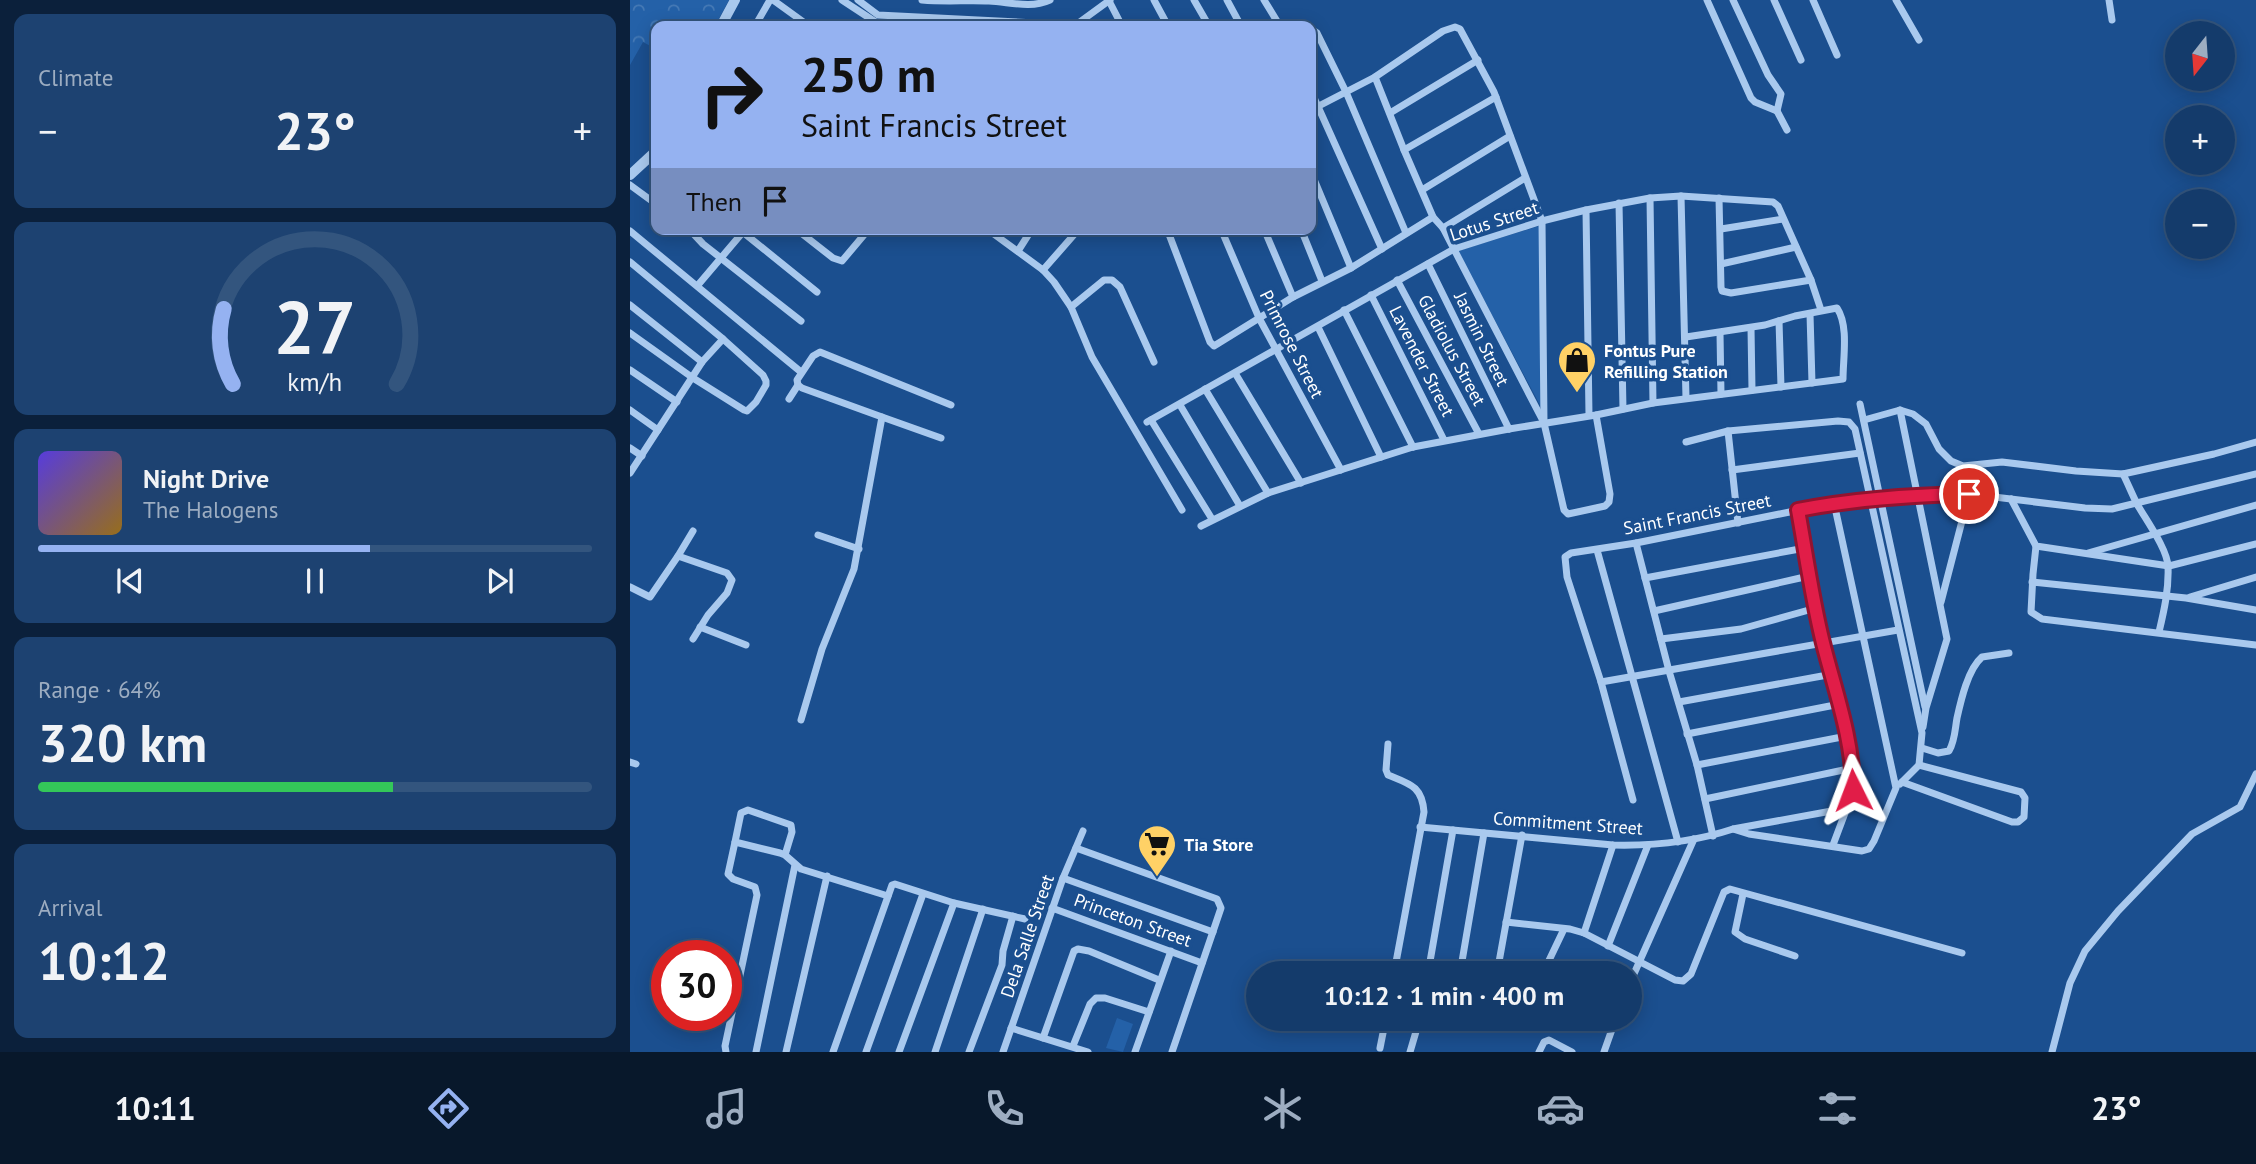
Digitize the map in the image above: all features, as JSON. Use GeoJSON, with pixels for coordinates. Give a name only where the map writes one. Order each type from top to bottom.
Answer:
{"type":"FeatureCollection","features":[{"type":"Feature","properties":{"kind":"street"},"geometry":{"type":"LineString","coordinates":[[724,21],[736,0]]}},
{"type":"Feature","properties":{"kind":"street"},"geometry":{"type":"LineString","coordinates":[[758,21],[771,0],[802,21]]}},
{"type":"Feature","properties":{"kind":"street"},"geometry":{"type":"LineString","coordinates":[[842,0],[879,21]]}},
{"type":"Feature","properties":{"kind":"street"},"geometry":{"type":"LineString","coordinates":[[858,0],[879,21]]}},
{"type":"Feature","properties":{"kind":"street"},"geometry":{"type":"LineString","coordinates":[[922,0],[1038,5],[1050,0]]}},
{"type":"Feature","properties":{"kind":"street"},"geometry":{"type":"LineString","coordinates":[[1081,21],[1110,0],[1120,21]]}},
{"type":"Feature","properties":{"kind":"street"},"geometry":{"type":"LineString","coordinates":[[1154,0],[1165,21]]}},
{"type":"Feature","properties":{"kind":"street"},"geometry":{"type":"LineString","coordinates":[[1194,0],[1206,21]]}},
{"type":"Feature","properties":{"kind":"street"},"geometry":{"type":"LineString","coordinates":[[1227,0],[1238,21]]}},
{"type":"Feature","properties":{"kind":"street"},"geometry":{"type":"LineString","coordinates":[[1264,0],[1277,21]]}},
{"type":"Feature","properties":{"kind":"street"},"geometry":{"type":"LineString","coordinates":[[1707,0],[1751,98],[1777,111],[1787,130]]}},
{"type":"Feature","properties":{"kind":"street"},"geometry":{"type":"LineString","coordinates":[[1733,0],[1768,75],[1781,94],[1777,111]]}},
{"type":"Feature","properties":{"kind":"street"},"geometry":{"type":"LineString","coordinates":[[1774,0],[1801,60]]}},
{"type":"Feature","properties":{"kind":"street"},"geometry":{"type":"LineString","coordinates":[[1813,0],[1837,55]]}},
{"type":"Feature","properties":{"kind":"street"},"geometry":{"type":"LineString","coordinates":[[1896,0],[1919,40]]}},
{"type":"Feature","properties":{"kind":"street"},"geometry":{"type":"LineString","coordinates":[[2109,0],[2112,20]]}},
{"type":"Feature","properties":{"kind":"street"},"geometry":{"type":"LineString","coordinates":[[1316,107],[1375,77],[1449,27],[1460,29],[1496,97],[1542,221],[1544,423],[1564,510],[1568,514],[1605,506],[1609,502],[1593,415],[1586,210]]}},
{"type":"Feature","properties":{"kind":"street"},"geometry":{"type":"LineString","coordinates":[[1316,32],[1346,92],[1406,233]]}},
{"type":"Feature","properties":{"kind":"street"},"geometry":{"type":"LineString","coordinates":[[1390,113],[1478,60]]}},
{"type":"Feature","properties":{"kind":"street"},"geometry":{"type":"LineString","coordinates":[[1375,77],[1433,217],[1443,228],[1544,423]]}},
{"type":"Feature","properties":{"kind":"street"},"geometry":{"type":"LineString","coordinates":[[1404,150],[1496,97]]}},
{"type":"Feature","properties":{"kind":"street"},"geometry":{"type":"LineString","coordinates":[[1316,112],[1382,249]]}},
{"type":"Feature","properties":{"kind":"street"},"geometry":{"type":"LineString","coordinates":[[1422,190],[1510,136]]}},
{"type":"Feature","properties":{"kind":"street"},"geometry":{"type":"LineString","coordinates":[[630,175],[651,160]]}},
{"type":"Feature","properties":{"kind":"street"},"geometry":{"type":"LineString","coordinates":[[1443,228],[1525,178]]}},
{"type":"Feature","properties":{"kind":"street"},"geometry":{"type":"LineString","coordinates":[[1316,184],[1351,268]]}},
{"type":"Feature","properties":{"kind":"street"},"geometry":{"type":"LineString","coordinates":[[630,185],[651,200]]}},
{"type":"Feature","properties":{"kind":"street"},"geometry":{"type":"LineString","coordinates":[[1681,197],[1686,398]]}},
{"type":"Feature","properties":{"kind":"street"},"geometry":{"type":"LineString","coordinates":[[1650,198],[1653,403]]}},
{"type":"Feature","properties":{"kind":"street","name":"Lotus Street"},"geometry":{"type":"LineString","coordinates":[[1212,519],[1149,421],[1454,249],[1542,221],[1650,198],[1719,198],[1773,202],[1778,206],[1811,280],[1821,310]]}},
{"type":"Feature","properties":{"kind":"street"},"geometry":{"type":"LineString","coordinates":[[1719,198],[1722,291],[1726,293],[1811,280]]}},
{"type":"Feature","properties":{"kind":"street"},"geometry":{"type":"LineString","coordinates":[[1619,203],[1623,409]]}},
{"type":"Feature","properties":{"kind":"street"},"geometry":{"type":"LineString","coordinates":[[1169,235],[1210,342],[1212,346],[1216,346],[1293,297],[1351,268],[1433,217]]}},
{"type":"Feature","properties":{"kind":"street"},"geometry":{"type":"LineString","coordinates":[[1721,229],[1783,219]]}},
{"type":"Feature","properties":{"kind":"street"},"geometry":{"type":"LineString","coordinates":[[630,231],[801,372]]}},
{"type":"Feature","properties":{"kind":"street"},"geometry":{"type":"LineString","coordinates":[[695,235],[801,321]]}},
{"type":"Feature","properties":{"kind":"street"},"geometry":{"type":"LineString","coordinates":[[698,285],[738,235]]}},
{"type":"Feature","properties":{"kind":"street"},"geometry":{"type":"LineString","coordinates":[[746,235],[817,292]]}},
{"type":"Feature","properties":{"kind":"street"},"geometry":{"type":"LineString","coordinates":[[804,235],[833,258],[842,261],[862,235]]}},
{"type":"Feature","properties":{"kind":"street"},"geometry":{"type":"LineString","coordinates":[[995,235],[1043,270],[1071,307],[1092,357],[1182,510]]}},
{"type":"Feature","properties":{"kind":"street"},"geometry":{"type":"LineString","coordinates":[[1018,251],[1028,235]]}},
{"type":"Feature","properties":{"kind":"street"},"geometry":{"type":"LineString","coordinates":[[1043,270],[1074,235]]}},
{"type":"Feature","properties":{"kind":"street","name":"Primrose Street"},"geometry":{"type":"LineString","coordinates":[[1224,235],[1259,318],[1341,470]]}},
{"type":"Feature","properties":{"kind":"street"},"geometry":{"type":"LineString","coordinates":[[1267,235],[1293,297]]}},
{"type":"Feature","properties":{"kind":"street"},"geometry":{"type":"LineString","coordinates":[[1303,235],[1322,281]]}},
{"type":"Feature","properties":{"kind":"street"},"geometry":{"type":"LineString","coordinates":[[1721,264],[1796,247]]}},
{"type":"Feature","properties":{"kind":"street"},"geometry":{"type":"LineString","coordinates":[[630,262],[763,375],[766,385],[747,411],[692,378],[630,333]]}},
{"type":"Feature","properties":{"kind":"street","name":"Jasmin Street"},"geometry":{"type":"LineString","coordinates":[[1428,264],[1509,429]]}},
{"type":"Feature","properties":{"kind":"street"},"geometry":{"type":"LineString","coordinates":[[1071,307],[1104,280],[1116,283],[1154,362]]}},
{"type":"Feature","properties":{"kind":"street","name":"Gladiolus Street"},"geometry":{"type":"LineString","coordinates":[[1397,280],[1479,434]]}},
{"type":"Feature","properties":{"kind":"street","name":"Lavender Street"},"geometry":{"type":"LineString","coordinates":[[1371,295],[1444,440]]}},
{"type":"Feature","properties":{"kind":"street"},"geometry":{"type":"LineString","coordinates":[[630,305],[702,362]]}},
{"type":"Feature","properties":{"kind":"street"},"geometry":{"type":"LineString","coordinates":[[1200,526],[1268,493],[1413,447],[1653,403],[1843,379],[1843,327],[1838,308],[1751,328],[1686,337]]}},
{"type":"Feature","properties":{"kind":"street"},"geometry":{"type":"LineString","coordinates":[[1344,310],[1413,447]]}},
{"type":"Feature","properties":{"kind":"street"},"geometry":{"type":"LineString","coordinates":[[1810,314],[1812,383]]}},
{"type":"Feature","properties":{"kind":"street"},"geometry":{"type":"LineString","coordinates":[[1779,321],[1781,387]]}},
{"type":"Feature","properties":{"kind":"street"},"geometry":{"type":"LineString","coordinates":[[1318,327],[1381,457]]}},
{"type":"Feature","properties":{"kind":"street"},"geometry":{"type":"LineString","coordinates":[[1751,328],[1752,390]]}},
{"type":"Feature","properties":{"kind":"street"},"geometry":{"type":"LineString","coordinates":[[1720,333],[1721,394]]}},
{"type":"Feature","properties":{"kind":"street"},"geometry":{"type":"LineString","coordinates":[[630,473],[702,362],[723,339]]}},
{"type":"Feature","properties":{"kind":"street"},"geometry":{"type":"LineString","coordinates":[[789,399],[798,385],[801,372],[813,356],[821,352],[951,405]]}},
{"type":"Feature","properties":{"kind":"street"},"geometry":{"type":"LineString","coordinates":[[630,370],[677,402]]}},
{"type":"Feature","properties":{"kind":"street"},"geometry":{"type":"LineString","coordinates":[[1236,373],[1301,483]]}},
{"type":"Feature","properties":{"kind":"street"},"geometry":{"type":"LineString","coordinates":[[798,385],[941,438]]}},
{"type":"Feature","properties":{"kind":"street"},"geometry":{"type":"LineString","coordinates":[[1205,389],[1268,493]]}},
{"type":"Feature","properties":{"kind":"street"},"geometry":{"type":"LineString","coordinates":[[1860,404],[1898,631],[1922,733]]}},
{"type":"Feature","properties":{"kind":"street"},"geometry":{"type":"LineString","coordinates":[[1180,405],[1240,506]]}},
{"type":"Feature","properties":{"kind":"street"},"geometry":{"type":"LineString","coordinates":[[630,410],[658,430]]}},
{"type":"Feature","properties":{"kind":"street"},"geometry":{"type":"LineString","coordinates":[[1864,420],[1900,410],[1919,418],[1926,424],[1939,449],[1951,461],[1963,466],[2002,462],[2123,474],[2256,442]]}},
{"type":"Feature","properties":{"kind":"street"},"geometry":{"type":"LineString","coordinates":[[1733,830],[1861,851],[1869,849],[1899,785],[1919,765],[1926,708],[1947,639],[1900,410]]}},
{"type":"Feature","properties":{"kind":"street"},"geometry":{"type":"LineString","coordinates":[[801,720],[822,649],[854,569],[882,417]]}},
{"type":"Feature","properties":{"kind":"street"},"geometry":{"type":"LineString","coordinates":[[1686,442],[1728,431],[1849,422],[1855,429],[1860,453],[1876,498],[1926,708]]}},
{"type":"Feature","properties":{"kind":"street"},"geometry":{"type":"LineString","coordinates":[[1728,431],[1738,523]]}},
{"type":"Feature","properties":{"kind":"street"},"geometry":{"type":"LineString","coordinates":[[630,448],[642,456]]}},
{"type":"Feature","properties":{"kind":"street"},"geometry":{"type":"LineString","coordinates":[[1732,470],[1860,453]]}},
{"type":"Feature","properties":{"kind":"street"},"geometry":{"type":"LineString","coordinates":[[2123,474],[2156,534],[2169,566],[2159,632]]}},
{"type":"Feature","properties":{"kind":"street","name":"Saint Francis Street"},"geometry":{"type":"LineString","coordinates":[[1601,682],[1567,577],[1564,562],[1565,557],[1571,553],[1636,543],[1833,503],[1876,498],[1969,494],[2101,509],[2123,507],[2256,474]]}},
{"type":"Feature","properties":{"kind":"street"},"geometry":{"type":"LineString","coordinates":[[1940,606],[1969,494]]}},
{"type":"Feature","properties":{"kind":"street"},"geometry":{"type":"LineString","coordinates":[[2011,499],[2036,546],[2031,612],[2042,619],[2256,645]]}},
{"type":"Feature","properties":{"kind":"street"},"geometry":{"type":"LineString","coordinates":[[1833,503],[1862,638],[1899,785]]}},
{"type":"Feature","properties":{"kind":"street"},"geometry":{"type":"LineString","coordinates":[[2085,554],[2256,505]]}},
{"type":"Feature","properties":{"kind":"street"},"geometry":{"type":"LineString","coordinates":[[1798,510],[1823,642],[1833,674],[1853,768],[1853,790],[1833,845]]}},
{"type":"Feature","properties":{"kind":"street"},"geometry":{"type":"LineString","coordinates":[[630,587],[650,597],[693,531]]}},
{"type":"Feature","properties":{"kind":"street"},"geometry":{"type":"LineString","coordinates":[[818,535],[859,549]]}},
{"type":"Feature","properties":{"kind":"street"},"geometry":{"type":"LineString","coordinates":[[1636,543],[1697,765],[1713,836]]}},
{"type":"Feature","properties":{"kind":"street"},"geometry":{"type":"LineString","coordinates":[[2036,546],[2169,566],[2256,544]]}},
{"type":"Feature","properties":{"kind":"street"},"geometry":{"type":"LineString","coordinates":[[1645,578],[1805,548]]}},
{"type":"Feature","properties":{"kind":"street"},"geometry":{"type":"LineString","coordinates":[[1597,550],[1678,842]]}},
{"type":"Feature","properties":{"kind":"street"},"geometry":{"type":"LineString","coordinates":[[678,556],[726,573],[732,580],[727,593],[693,639]]}},
{"type":"Feature","properties":{"kind":"street"},"geometry":{"type":"LineString","coordinates":[[1654,611],[1809,576]]}},
{"type":"Feature","properties":{"kind":"street"},"geometry":{"type":"LineString","coordinates":[[2186,598],[2256,577]]}},
{"type":"Feature","properties":{"kind":"street"},"geometry":{"type":"LineString","coordinates":[[2032,582],[2186,598],[2256,610]]}},
{"type":"Feature","properties":{"kind":"street"},"geometry":{"type":"LineString","coordinates":[[1661,639],[1741,629],[1816,608]]}},
{"type":"Feature","properties":{"kind":"street"},"geometry":{"type":"LineString","coordinates":[[700,627],[746,645]]}},
{"type":"Feature","properties":{"kind":"street"},"geometry":{"type":"LineString","coordinates":[[1633,800],[1601,682],[1898,631]]}},
{"type":"Feature","properties":{"kind":"street"},"geometry":{"type":"LineString","coordinates":[[1922,748],[1938,753],[1951,748],[1971,670],[1982,657],[2009,653]]}},
{"type":"Feature","properties":{"kind":"street"},"geometry":{"type":"LineString","coordinates":[[1679,702],[1833,674]]}},
{"type":"Feature","properties":{"kind":"street"},"geometry":{"type":"LineString","coordinates":[[1687,734],[1840,704]]}},
{"type":"Feature","properties":{"kind":"street"},"geometry":{"type":"LineString","coordinates":[[1697,765],[1847,736]]}},
{"type":"Feature","properties":{"kind":"street"},"geometry":{"type":"LineString","coordinates":[[1388,744],[1388,775],[1407,781],[1421,794],[1424,812],[1396,961]]}},
{"type":"Feature","properties":{"kind":"street"},"geometry":{"type":"LineString","coordinates":[[1899,785],[2012,822],[2021,821],[2024,817],[2025,798],[2021,792],[1919,765]]}},
{"type":"Feature","properties":{"kind":"street"},"geometry":{"type":"LineString","coordinates":[[1705,799],[1853,768]]}},
{"type":"Feature","properties":{"kind":"street"},"geometry":{"type":"LineString","coordinates":[[2052,1052],[2070,983],[2085,951],[2118,911],[2192,834],[2240,807],[2256,774]]}},
{"type":"Feature","properties":{"kind":"street","name":"Commitment Street"},"geometry":{"type":"LineString","coordinates":[[1420,827],[1613,845],[1648,845],[1713,836],[1848,808]]}},
{"type":"Feature","properties":{"kind":"street"},"geometry":{"type":"LineString","coordinates":[[726,1052],[724,1046],[757,895],[755,887],[729,877],[730,855],[741,813],[748,810],[791,825],[792,832],[785,855]]}},
{"type":"Feature","properties":{"kind":"street"},"geometry":{"type":"LineString","coordinates":[[1430,961],[1453,830]]}},
{"type":"Feature","properties":{"kind":"street","name":"Dela Salle Street"},"geometry":{"type":"LineString","coordinates":[[1003,1052],[1052,908],[1083,831]]}},
{"type":"Feature","properties":{"kind":"street"},"geometry":{"type":"LineString","coordinates":[[1462,961],[1485,833]]}},
{"type":"Feature","properties":{"kind":"street"},"geometry":{"type":"LineString","coordinates":[[1499,961],[1522,835]]}},
{"type":"Feature","properties":{"kind":"street"},"geometry":{"type":"LineString","coordinates":[[1639,961],[1694,839]]}},
{"type":"Feature","properties":{"kind":"street"},"geometry":{"type":"LineString","coordinates":[[735,842],[785,855],[801,869],[888,896]]}},
{"type":"Feature","properties":{"kind":"street"},"geometry":{"type":"LineString","coordinates":[[1584,933],[1613,845]]}},
{"type":"Feature","properties":{"kind":"street"},"geometry":{"type":"LineString","coordinates":[[1608,946],[1648,845]]}},
{"type":"Feature","properties":{"kind":"street"},"geometry":{"type":"LineString","coordinates":[[1076,849],[1217,899],[1220,903],[1221,908],[1172,1052]]}},
{"type":"Feature","properties":{"kind":"street"},"geometry":{"type":"LineString","coordinates":[[756,1052],[795,865]]}},
{"type":"Feature","properties":{"kind":"street"},"geometry":{"type":"LineString","coordinates":[[786,1052],[827,876]]}},
{"type":"Feature","properties":{"kind":"street"},"geometry":{"type":"LineString","coordinates":[[1063,878],[1213,932]]}},
{"type":"Feature","properties":{"kind":"street"},"geometry":{"type":"LineString","coordinates":[[833,1052],[890,888],[895,884],[954,903],[1025,919]]}},
{"type":"Feature","properties":{"kind":"street"},"geometry":{"type":"LineString","coordinates":[[1642,964],[1675,980],[1686,980],[1724,892],[1731,889],[1962,953]]}},
{"type":"Feature","properties":{"kind":"street"},"geometry":{"type":"LineString","coordinates":[[866,1052],[923,894]]}},
{"type":"Feature","properties":{"kind":"street"},"geometry":{"type":"LineString","coordinates":[[1744,894],[1735,932],[1745,939],[1795,956]]}},
{"type":"Feature","properties":{"kind":"street"},"geometry":{"type":"LineString","coordinates":[[899,1052],[954,903]]}},
{"type":"Feature","properties":{"kind":"street","name":"Princeton Street"},"geometry":{"type":"LineString","coordinates":[[1052,908],[1202,963]]}},
{"type":"Feature","properties":{"kind":"street"},"geometry":{"type":"LineString","coordinates":[[935,1052],[983,909]]}},
{"type":"Feature","properties":{"kind":"street"},"geometry":{"type":"LineString","coordinates":[[969,1052],[1002,965],[1013,916]]}},
{"type":"Feature","properties":{"kind":"street"},"geometry":{"type":"LineString","coordinates":[[1506,922],[1584,933],[1637,961]]}},
{"type":"Feature","properties":{"kind":"street"},"geometry":{"type":"LineString","coordinates":[[1549,961],[1564,929]]}},
{"type":"Feature","properties":{"kind":"street"},"geometry":{"type":"LineString","coordinates":[[1043,1038],[1074,951],[1078,949],[1089,951],[1159,981]]}},
{"type":"Feature","properties":{"kind":"street"},"geometry":{"type":"LineString","coordinates":[[1135,1052],[1171,951]]}},
{"type":"Feature","properties":{"kind":"street"},"geometry":{"type":"LineString","coordinates":[[1073,1046],[1090,1004],[1096,998],[1149,1012]]}},
{"type":"Feature","properties":{"kind":"street"},"geometry":{"type":"LineString","coordinates":[[1012,1028],[1088,1052]]}},
{"type":"Feature","properties":{"kind":"street"},"geometry":{"type":"LineString","coordinates":[[1380,1048],[1383,1031]]}},
{"type":"Feature","properties":{"kind":"street"},"geometry":{"type":"LineString","coordinates":[[1410,1052],[1416,1031]]}},
{"type":"Feature","properties":{"kind":"street"},"geometry":{"type":"LineString","coordinates":[[1604,1052],[1611,1031]]}},
{"type":"Feature","properties":{"kind":"street"},"geometry":{"type":"LineString","coordinates":[[1539,1052],[1544,1042],[1549,1040],[1572,1052]]}},
{"type":"Feature","properties":{"kind":"green space"},"geometry":{"type":"Polygon","coordinates":[[[630,0],[729,0],[718,21],[651,21],[651,46],[643,42],[630,65],[630,0]]]}},
{"type":"Feature","properties":{"kind":"green space"},"geometry":{"type":"Polygon","coordinates":[[[1539,226],[1541,407],[1458,251],[1539,226]]]}},
{"type":"Feature","properties":{"kind":"green space"},"geometry":{"type":"Polygon","coordinates":[[[1117,1018],[1133,1024],[1123,1052],[1106,1048],[1117,1018]]]}},
{"type":"Feature","properties":{"kind":"place","name":"Fontus Pure Refilling Station"},"geometry":{"type":"Point","coordinates":[1577,394]}},
{"type":"Feature","properties":{"kind":"place","name":"Tia Store"},"geometry":{"type":"Point","coordinates":[1157,878]}},
{"type":"Feature","properties":{"kind":"route"},"geometry":{"type":"LineString","coordinates":[[1853,790],[1853,768],[1847,736],[1823,642],[1798,510],[1880,498],[1969,494]]}}]}
